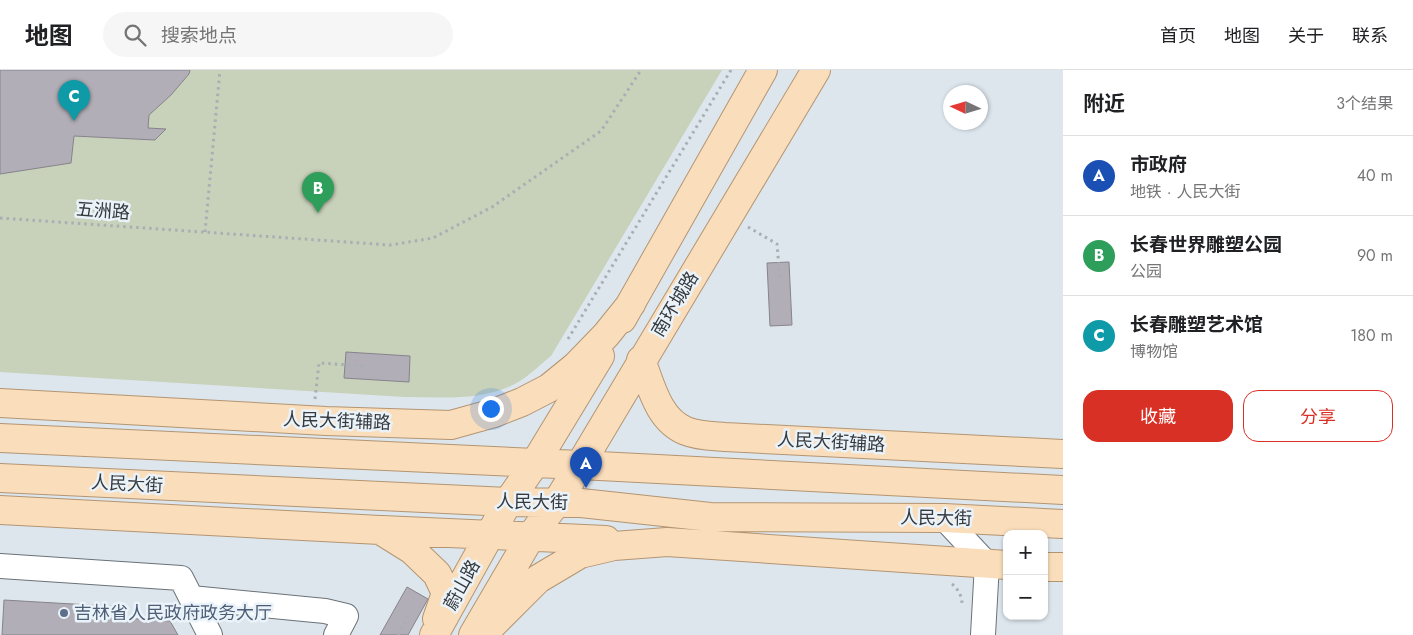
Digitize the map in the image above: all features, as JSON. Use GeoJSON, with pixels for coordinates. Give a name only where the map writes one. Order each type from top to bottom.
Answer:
{"type":"FeatureCollection","features":[{"type":"Feature","properties":{"kind":"main road"},"geometry":{"type":"LineString","coordinates":[[490,535],[508,502],[535,464],[631,304],[763,70]]}},
{"type":"Feature","properties":{"kind":"main road","name":"南环城路"},"geometry":{"type":"LineString","coordinates":[[531,536],[557,502],[816,70]]}},
{"type":"Feature","properties":{"kind":"main road","name":"人民大街辅路"},"geometry":{"type":"LineString","coordinates":[[0,403],[326,421],[451,425],[494,413],[522,402],[549,388],[582,360],[606,335],[631,304]]}},
{"type":"Feature","properties":{"kind":"main road","name":"人民大街辅路"},"geometry":{"type":"LineString","coordinates":[[641,360],[657,402],[673,424],[686,431],[699,434],[724,437],[1063,454]]}},
{"type":"Feature","properties":{"kind":"main road","name":"人民大街"},"geometry":{"type":"LineString","coordinates":[[0,438],[535,464],[580,464],[1063,490]]}},
{"type":"Feature","properties":{"kind":"main road","name":"人民大街"},"geometry":{"type":"LineString","coordinates":[[0,478],[508,502],[581,503],[710,517],[944,518],[1063,524]]}},
{"type":"Feature","properties":{"kind":"main road"},"geometry":{"type":"LineString","coordinates":[[0,510],[380,530],[667,542],[997,565]]}},
{"type":"Feature","properties":{"kind":"main road"},"geometry":{"type":"LineString","coordinates":[[380,530],[412,550],[437,574],[446,593],[433,635]]}},
{"type":"Feature","properties":{"kind":"main road","name":"蔚山路"},"geometry":{"type":"LineString","coordinates":[[433,635],[490,535]]}},
{"type":"Feature","properties":{"kind":"main road","name":"蔚山路"},"geometry":{"type":"LineString","coordinates":[[473,635],[531,536]]}},
{"type":"Feature","properties":{"kind":"main road"},"geometry":{"type":"LineString","coordinates":[[481,635],[538,579],[580,554],[614,546],[667,542]]}},
{"type":"Feature","properties":{"kind":"main road"},"geometry":{"type":"LineString","coordinates":[[1048,566],[1063,567]]}},
{"type":"Feature","properties":{"kind":"street"},"geometry":{"type":"LineString","coordinates":[[944,518],[997,565],[984,635]]}},
{"type":"Feature","properties":{"kind":"street"},"geometry":{"type":"LineString","coordinates":[[0,566],[181,578],[210,635]]}},
{"type":"Feature","properties":{"kind":"street"},"geometry":{"type":"LineString","coordinates":[[192,598],[325,610],[346,616],[336,635]]}},
{"type":"Feature","properties":{"kind":"path"},"geometry":{"type":"LineString","coordinates":[[205,232],[220,70]]}},
{"type":"Feature","properties":{"kind":"path","name":"五洲路"},"geometry":{"type":"LineString","coordinates":[[0,218],[390,245],[433,238],[492,207],[601,131],[641,70]]}},
{"type":"Feature","properties":{"kind":"path"},"geometry":{"type":"LineString","coordinates":[[565,344],[731,70]]}},
{"type":"Feature","properties":{"kind":"path"},"geometry":{"type":"LineString","coordinates":[[745,226],[777,244],[780,279]]}},
{"type":"Feature","properties":{"kind":"path"},"geometry":{"type":"LineString","coordinates":[[315,399],[319,363],[367,366]]}},
{"type":"Feature","properties":{"kind":"path"},"geometry":{"type":"LineString","coordinates":[[945,580],[957,588],[962,601],[962,610]]}},
{"type":"Feature","properties":{"kind":"path"},"geometry":{"type":"LineString","coordinates":[[398,635],[408,616]]}},
{"type":"Feature","properties":{"kind":"green space"},"geometry":{"type":"Polygon","coordinates":[[[0,70],[722,70],[551,356],[520,381],[507,388],[493,392],[464,397],[405,397],[0,372],[0,70]]]}},
{"type":"Feature","properties":{"kind":"building"},"geometry":{"type":"Polygon","coordinates":[[[0,70],[190,70],[189,74],[171,95],[149,115],[148,128],[166,129],[155,140],[74,136],[71,163],[0,174],[0,70]]]}},
{"type":"Feature","properties":{"kind":"building"},"geometry":{"type":"Polygon","coordinates":[[[789,262],[792,325],[770,326],[767,263],[789,262]]]}},
{"type":"Feature","properties":{"kind":"building"},"geometry":{"type":"Polygon","coordinates":[[[346,352],[410,356],[409,382],[344,378],[346,352]]]}},
{"type":"Feature","properties":{"kind":"building"},"geometry":{"type":"Polygon","coordinates":[[[407,587],[428,599],[408,635],[380,635],[407,587]]]}},
{"type":"Feature","properties":{"kind":"building","name":"吉林省人民政府政务大厅"},"geometry":{"type":"Polygon","coordinates":[[[4,600],[124,607],[124,618],[170,621],[178,635],[2,635],[4,600]]]}},
{"type":"Feature","properties":{"kind":"place","name":"长春雕塑艺术馆"},"geometry":{"type":"Point","coordinates":[74,121]}},
{"type":"Feature","properties":{"kind":"place","name":"长春世界雕塑公园"},"geometry":{"type":"Point","coordinates":[318,213]}},
{"type":"Feature","properties":{"kind":"place","name":"市政府"},"geometry":{"type":"Point","coordinates":[586,488]}},
{"type":"Feature","properties":{"kind":"place","name":"吉林省人民政府政务大厅"},"geometry":{"type":"Point","coordinates":[64,613]}}]}
